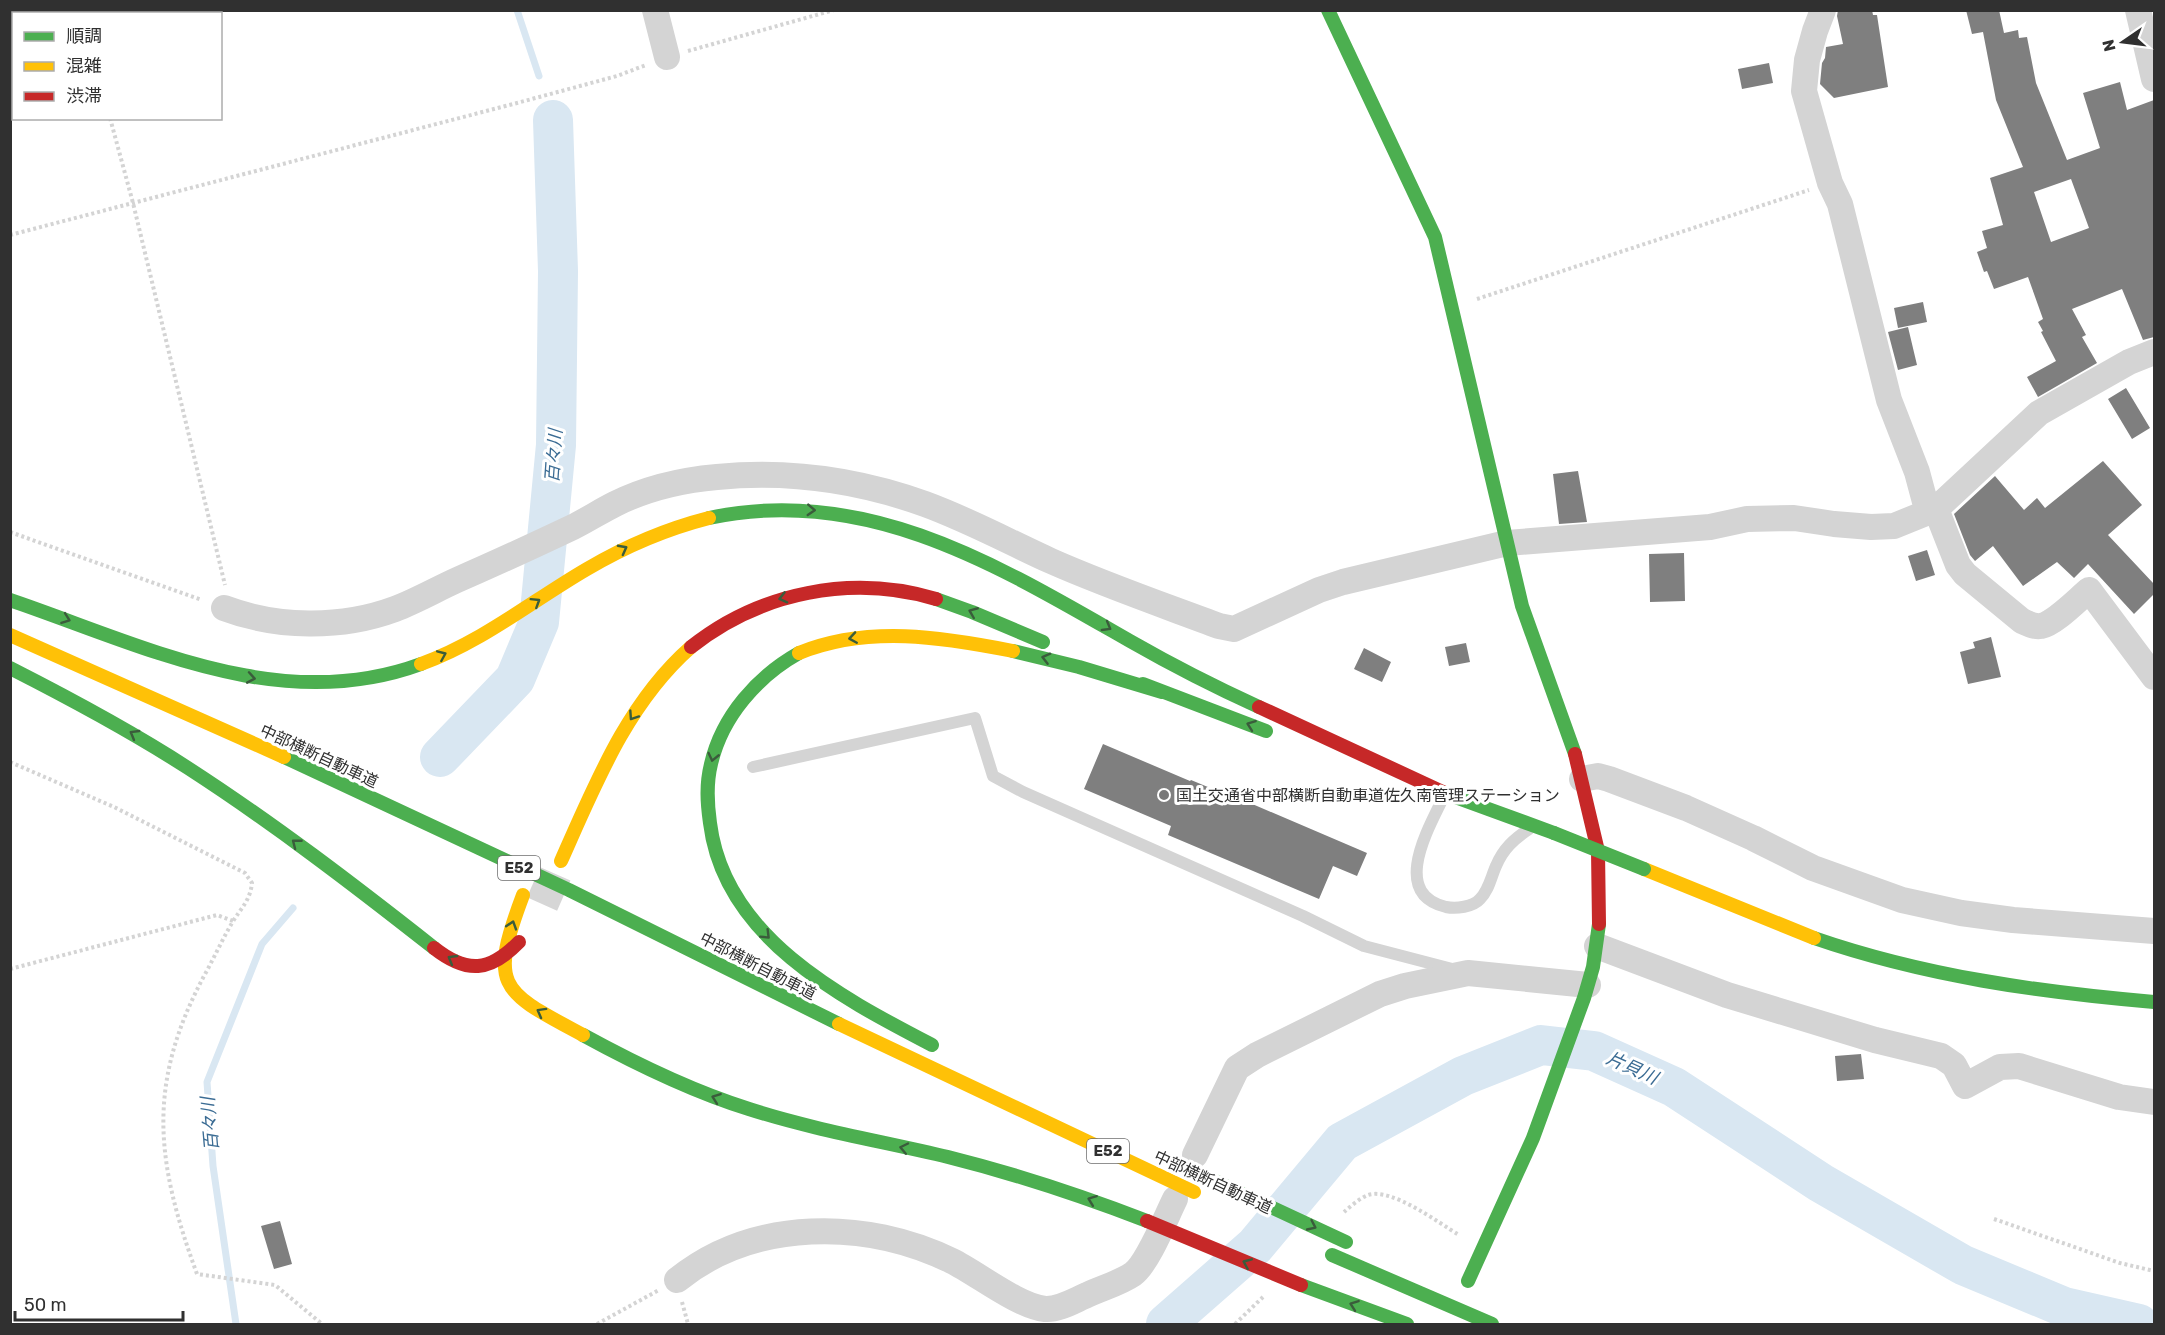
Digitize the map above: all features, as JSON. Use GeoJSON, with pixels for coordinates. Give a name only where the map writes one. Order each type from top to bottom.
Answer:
{"type":"FeatureCollection","features":[{"type":"Feature","properties":{"kind":"main road"},"geometry":{"type":"LineString","coordinates":[[1328,10],[1435,237],[1522,606],[1532,640],[1560,707],[1582,779],[1598,851],[1599,934],[1586,991],[1548,1099],[1515,1180],[1468,1281]]}},
{"type":"Feature","properties":{"kind":"main road"},"geometry":{"type":"LineString","coordinates":[[10,600],[209,668],[254,679],[290,682],[350,680],[384,675],[444,655],[500,624],[630,545],[666,530],[700,519],[760,509],[826,511],[869,518],[892,525],[966,554],[1090,616],[1179,668],[1445,793]]}},
{"type":"Feature","properties":{"kind":"main road"},"geometry":{"type":"LineString","coordinates":[[561,861],[611,754],[632,716],[661,678],[692,645],[734,618],[773,600],[806,592],[850,587],[894,590],[928,597],[969,610],[1162,692],[1281,736]]}},
{"type":"Feature","properties":{"kind":"main road","name":"中部横断自動車道"},"geometry":{"type":"LineString","coordinates":[[10,635],[262,747],[569,890],[1191,1196]]}},
{"type":"Feature","properties":{"kind":"main road"},"geometry":{"type":"LineString","coordinates":[[949,1054],[896,1027],[837,992],[772,941],[747,915],[726,884],[714,855],[707,824],[707,786],[714,750],[728,722],[749,693],[778,665],[792,656],[822,645],[855,637],[890,635],[921,637],[1011,649],[1074,665],[1162,692]]}},
{"type":"Feature","properties":{"kind":"main road"},"geometry":{"type":"LineString","coordinates":[[1093,636],[1179,668]]}},
{"type":"Feature","properties":{"kind":"main road"},"geometry":{"type":"LineString","coordinates":[[10,668],[74,699],[178,759],[286,835],[378,907],[457,963],[485,966],[499,961],[526,934]]}},
{"type":"Feature","properties":{"kind":"main road"},"geometry":{"type":"LineString","coordinates":[[1314,748],[1554,833],[1837,946],[1893,963],[1943,975],[2022,989],[2154,1002]]}},
{"type":"Feature","properties":{"kind":"main road"},"geometry":{"type":"LineString","coordinates":[[523,895],[510,928],[504,974],[507,982],[520,999],[527,1004],[620,1056],[708,1095],[792,1122],[947,1156],[1084,1197],[1301,1285],[1407,1324]]}},
{"type":"Feature","properties":{"kind":"main road"},"geometry":{"type":"LineString","coordinates":[[1196,1167],[1351,1245]]}},
{"type":"Feature","properties":{"kind":"main road"},"geometry":{"type":"LineString","coordinates":[[1327,1252],[1492,1324]]}},
{"type":"Feature","properties":{"kind":"main road"},"geometry":{"type":"LineString","coordinates":[[1375,1259],[1473,1317]]}},
{"type":"Feature","properties":{"kind":"street"},"geometry":{"type":"LineString","coordinates":[[655,10],[667,57]]}},
{"type":"Feature","properties":{"kind":"street"},"geometry":{"type":"LineString","coordinates":[[1823,10],[1807,60],[1804,91],[1830,183],[1840,204],[1889,400],[1932,511],[1958,565],[1965,574],[2022,621],[2033,626],[2043,626],[2050,622],[2089,590],[2154,677]]}},
{"type":"Feature","properties":{"kind":"street"},"geometry":{"type":"LineString","coordinates":[[2138,10],[2154,79]]}},
{"type":"Feature","properties":{"kind":"street"},"geometry":{"type":"LineString","coordinates":[[224,608],[248,617],[309,623],[339,622],[393,610],[576,525],[617,503],[646,492],[715,477],[788,475],[851,483],[926,504],[1052,561],[1234,629],[1319,590],[1343,582],[1507,543],[1710,527],[1747,519],[1794,518],[1871,527],[1894,526],[1932,511],[2039,412],[2129,362],[2154,352]]}},
{"type":"Feature","properties":{"kind":"street"},"geometry":{"type":"LineString","coordinates":[[1582,779],[1598,776],[1620,783],[1705,816],[1813,868],[1902,900],[1961,913],[2013,920],[2154,931]]}},
{"type":"Feature","properties":{"kind":"street"},"geometry":{"type":"LineString","coordinates":[[1597,946],[1727,995],[1875,1040],[1941,1056],[1954,1065],[1965,1086],[2000,1067],[2019,1066],[2119,1097],[2154,1102]]}},
{"type":"Feature","properties":{"kind":"street"},"geometry":{"type":"LineString","coordinates":[[1196,1167],[1237,1068],[1257,1055],[1380,994],[1405,986],[1468,973],[1586,991]]}},
{"type":"Feature","properties":{"kind":"street"},"geometry":{"type":"LineString","coordinates":[[677,1280],[692,1268],[720,1254],[766,1238],[803,1231],[834,1231],[900,1240],[954,1262],[1027,1304],[1046,1309],[1065,1305],[1134,1273],[1191,1196]]}},
{"type":"Feature","properties":{"kind":"lane"},"geometry":{"type":"LineString","coordinates":[[753,767],[975,718],[993,776],[1023,792],[1303,916],[1364,946],[1468,973]]}},
{"type":"Feature","properties":{"kind":"lane"},"geometry":{"type":"LineString","coordinates":[[1445,793],[1417,863],[1416,878],[1430,901],[1447,907],[1464,907],[1479,901],[1490,884],[1504,849],[1533,826]]}},
{"type":"Feature","properties":{"kind":"path"},"geometry":{"type":"LineString","coordinates":[[10,235],[606,79],[667,57],[834,10]]}},
{"type":"Feature","properties":{"kind":"path"},"geometry":{"type":"LineString","coordinates":[[10,532],[224,608],[226,589],[133,203],[111,120]]}},
{"type":"Feature","properties":{"kind":"path"},"geometry":{"type":"LineString","coordinates":[[1452,307],[1830,183]]}},
{"type":"Feature","properties":{"kind":"path"},"geometry":{"type":"LineString","coordinates":[[10,762],[114,807],[245,873],[252,883],[251,896],[233,921],[191,1000],[180,1029],[169,1065],[163,1108],[163,1148],[179,1226],[196,1274],[275,1285],[322,1324]]}},
{"type":"Feature","properties":{"kind":"path"},"geometry":{"type":"LineString","coordinates":[[10,969],[217,915],[233,921]]}},
{"type":"Feature","properties":{"kind":"path"},"geometry":{"type":"LineString","coordinates":[[1994,1219],[2120,1263],[2154,1271]]}},
{"type":"Feature","properties":{"kind":"path"},"geometry":{"type":"LineString","coordinates":[[597,1324],[677,1280],[688,1324]]}},
{"type":"Feature","properties":{"kind":"building"},"geometry":{"type":"Polygon","coordinates":[[[1838,10],[1872,10],[1873,15],[1877,15],[1888,87],[1834,98],[1820,84],[1826,47],[1843,44],[1837,16],[1838,10]]]}},
{"type":"Feature","properties":{"kind":"building"},"geometry":{"type":"Polygon","coordinates":[[[1966,10],[1999,10],[2004,33],[2018,30],[2019,38],[2027,37],[2036,83],[2067,160],[2100,148],[2083,93],[2120,82],[2127,110],[2154,100],[2154,337],[2143,340],[2122,289],[2072,309],[2086,335],[2082,337],[2097,363],[2038,397],[2027,377],[2056,361],[2041,332],[2043,331],[2038,322],[2043,319],[2028,277],[1994,289],[1987,271],[1984,272],[1977,252],[1987,248],[1982,231],[2003,225],[1990,178],[2023,167],[1996,100],[1983,32],[1972,34],[1966,10]],[[2071,179],[2034,192],[2051,242],[2089,228],[2071,179]]]}},
{"type":"Feature","properties":{"kind":"building"},"geometry":{"type":"Polygon","coordinates":[[[1769,63],[1773,83],[1742,89],[1738,69],[1769,63]]]}},
{"type":"Feature","properties":{"kind":"building"},"geometry":{"type":"Polygon","coordinates":[[[1923,302],[1927,322],[1898,328],[1894,308],[1923,302]]]}},
{"type":"Feature","properties":{"kind":"building"},"geometry":{"type":"Polygon","coordinates":[[[1908,327],[1917,365],[1898,370],[1888,332],[1908,327]]]}},
{"type":"Feature","properties":{"kind":"building"},"geometry":{"type":"Polygon","coordinates":[[[2126,388],[2150,428],[2132,439],[2108,399],[2126,388]]]}},
{"type":"Feature","properties":{"kind":"building"},"geometry":{"type":"Polygon","coordinates":[[[2103,461],[2142,505],[2108,535],[2154,584],[2154,594],[2134,614],[2088,564],[2074,578],[2057,562],[2023,586],[1993,546],[1975,561],[1970,555],[1954,514],[1995,476],[2024,510],[2037,498],[2045,508],[2103,461]]]}},
{"type":"Feature","properties":{"kind":"building"},"geometry":{"type":"Polygon","coordinates":[[[1578,471],[1587,522],[1559,524],[1553,474],[1578,471]]]}},
{"type":"Feature","properties":{"kind":"building"},"geometry":{"type":"Polygon","coordinates":[[[1927,550],[1935,575],[1916,581],[1908,556],[1927,550]]]}},
{"type":"Feature","properties":{"kind":"building"},"geometry":{"type":"Polygon","coordinates":[[[1684,553],[1685,601],[1650,602],[1649,554],[1684,553]]]}},
{"type":"Feature","properties":{"kind":"building"},"geometry":{"type":"Polygon","coordinates":[[[1991,637],[2001,677],[1968,684],[1960,652],[1975,648],[1973,642],[1991,637]]]}},
{"type":"Feature","properties":{"kind":"building"},"geometry":{"type":"Polygon","coordinates":[[[1466,643],[1470,662],[1449,666],[1445,647],[1466,643]]]}},
{"type":"Feature","properties":{"kind":"building"},"geometry":{"type":"Polygon","coordinates":[[[1364,648],[1391,662],[1382,682],[1354,669],[1364,648]]]}},
{"type":"Feature","properties":{"kind":"building"},"geometry":{"type":"Polygon","coordinates":[[[1103,744],[1367,853],[1357,876],[1333,866],[1319,899],[1168,835],[1171,826],[1084,789],[1103,744]]]}},
{"type":"Feature","properties":{"kind":"building"},"geometry":{"type":"Polygon","coordinates":[[[1861,1054],[1864,1079],[1837,1081],[1835,1056],[1861,1054]]]}},
{"type":"Feature","properties":{"kind":"building"},"geometry":{"type":"Polygon","coordinates":[[[280,1221],[292,1264],[274,1269],[261,1226],[280,1221]]]}},
{"type":"Feature","properties":{"kind":"waterway"},"geometry":{"type":"LineString","coordinates":[[517,10],[539,76]]}},
{"type":"Feature","properties":{"kind":"waterway","name":"百々川"},"geometry":{"type":"LineString","coordinates":[[440,757],[515,679],[539,622],[556,445],[558,271],[553,120]]}},
{"type":"Feature","properties":{"kind":"waterway","name":"百々川"},"geometry":{"type":"LineString","coordinates":[[236,1324],[213,1166],[207,1082],[262,944],[293,908]]}},
{"type":"Feature","properties":{"kind":"waterway","name":"片貝川"},"geometry":{"type":"LineString","coordinates":[[1166,1324],[1255,1246],[1342,1142],[1463,1076],[1541,1045],[1594,1051],[1674,1087],[1821,1183],[1963,1265],[2064,1307],[2139,1324]]}},
{"type":"Feature","properties":{"kind":"tunnel"},"geometry":{"type":"LineString","coordinates":[[542,904],[561,861]]}},
{"type":"Feature","properties":{"kind":"traffic: fast"},"geometry":{"type":"LineString","coordinates":[[1328,10],[1435,237],[1522,606],[1575,754]]}},
{"type":"Feature","properties":{"kind":"traffic: fast"},"geometry":{"type":"LineString","coordinates":[[709,518],[767,510],[823,512],[877,522],[929,539],[981,560],[1031,585],[1146,650],[1259,707]]}},
{"type":"Feature","properties":{"kind":"traffic: fast"},"geometry":{"type":"LineString","coordinates":[[936,599],[1043,642]]}},
{"type":"Feature","properties":{"kind":"traffic: fast"},"geometry":{"type":"LineString","coordinates":[[10,600],[161,654],[212,668],[264,678],[316,682],[368,678],[421,664]]}},
{"type":"Feature","properties":{"kind":"traffic: fast"},"geometry":{"type":"LineString","coordinates":[[1013,651],[1079,667],[1162,692]]}},
{"type":"Feature","properties":{"kind":"traffic: fast"},"geometry":{"type":"LineString","coordinates":[[799,653],[770,673],[744,699],[716,746],[709,771],[708,800],[710,823],[720,863],[738,899],[762,931],[792,959],[825,984],[860,1006],[932,1045]]}},
{"type":"Feature","properties":{"kind":"traffic: fast"},"geometry":{"type":"LineString","coordinates":[[10,668],[145,741],[188,768],[313,855],[434,948]]}},
{"type":"Feature","properties":{"kind":"traffic: fast"},"geometry":{"type":"LineString","coordinates":[[1143,684],[1266,731]]}},
{"type":"Feature","properties":{"kind":"traffic: fast"},"geometry":{"type":"LineString","coordinates":[[284,757],[569,890],[839,1024]]}},
{"type":"Feature","properties":{"kind":"traffic: fast"},"geometry":{"type":"LineString","coordinates":[[1425,786],[1554,833]]}},
{"type":"Feature","properties":{"kind":"traffic: fast"},"geometry":{"type":"LineString","coordinates":[[1554,833],[1644,869]]}},
{"type":"Feature","properties":{"kind":"traffic: fast"},"geometry":{"type":"LineString","coordinates":[[1468,1281],[1533,1138],[1584,998],[1593,967],[1599,924]]}},
{"type":"Feature","properties":{"kind":"traffic: fast"},"geometry":{"type":"LineString","coordinates":[[1814,938],[1897,963],[1982,981],[2154,1002]]}},
{"type":"Feature","properties":{"kind":"traffic: fast"},"geometry":{"type":"LineString","coordinates":[[583,1035],[664,1076],[749,1109],[999,1171],[1073,1194],[1147,1221]]}},
{"type":"Feature","properties":{"kind":"traffic: fast"},"geometry":{"type":"LineString","coordinates":[[1202,1175],[1346,1242]]}},
{"type":"Feature","properties":{"kind":"traffic: fast"},"geometry":{"type":"LineString","coordinates":[[1332,1255],[1492,1324]]}},
{"type":"Feature","properties":{"kind":"traffic: fast"},"geometry":{"type":"LineString","coordinates":[[1301,1285],[1407,1324]]}},
{"type":"Feature","properties":{"kind":"traffic: slow"},"geometry":{"type":"LineString","coordinates":[[421,664],[486,633],[567,581],[616,553],[646,539],[709,518]]}},
{"type":"Feature","properties":{"kind":"traffic: slow"},"geometry":{"type":"LineString","coordinates":[[10,635],[284,757]]}},
{"type":"Feature","properties":{"kind":"traffic: slow"},"geometry":{"type":"LineString","coordinates":[[799,653],[825,644],[878,636],[932,638],[1013,651]]}},
{"type":"Feature","properties":{"kind":"traffic: slow"},"geometry":{"type":"LineString","coordinates":[[561,861],[600,775],[631,719],[648,693],[691,647]]}},
{"type":"Feature","properties":{"kind":"traffic: slow"},"geometry":{"type":"LineString","coordinates":[[1644,869],[1814,938]]}},
{"type":"Feature","properties":{"kind":"traffic: slow"},"geometry":{"type":"LineString","coordinates":[[523,895],[506,950],[505,969],[509,983],[519,996],[534,1008],[583,1035]]}},
{"type":"Feature","properties":{"kind":"traffic: slow"},"geometry":{"type":"LineString","coordinates":[[839,1024],[1194,1192]]}},
{"type":"Feature","properties":{"kind":"traffic: jam"},"geometry":{"type":"LineString","coordinates":[[691,647],[718,628],[747,613],[777,601],[808,593],[872,588],[936,599]]}},
{"type":"Feature","properties":{"kind":"traffic: jam"},"geometry":{"type":"LineString","coordinates":[[1259,707],[1445,793]]}},
{"type":"Feature","properties":{"kind":"traffic: jam"},"geometry":{"type":"LineString","coordinates":[[1575,754],[1598,851],[1599,924]]}},
{"type":"Feature","properties":{"kind":"traffic: jam"},"geometry":{"type":"LineString","coordinates":[[434,948],[457,962],[478,966],[498,959],[519,942]]}},
{"type":"Feature","properties":{"kind":"traffic: jam"},"geometry":{"type":"LineString","coordinates":[[1147,1221],[1301,1285]]}},
{"type":"Feature","properties":{"kind":"place","name":"国土交通省中部横断自動車道佐久南管理ステーション"},"geometry":{"type":"Point","coordinates":[1164,795]}}]}
